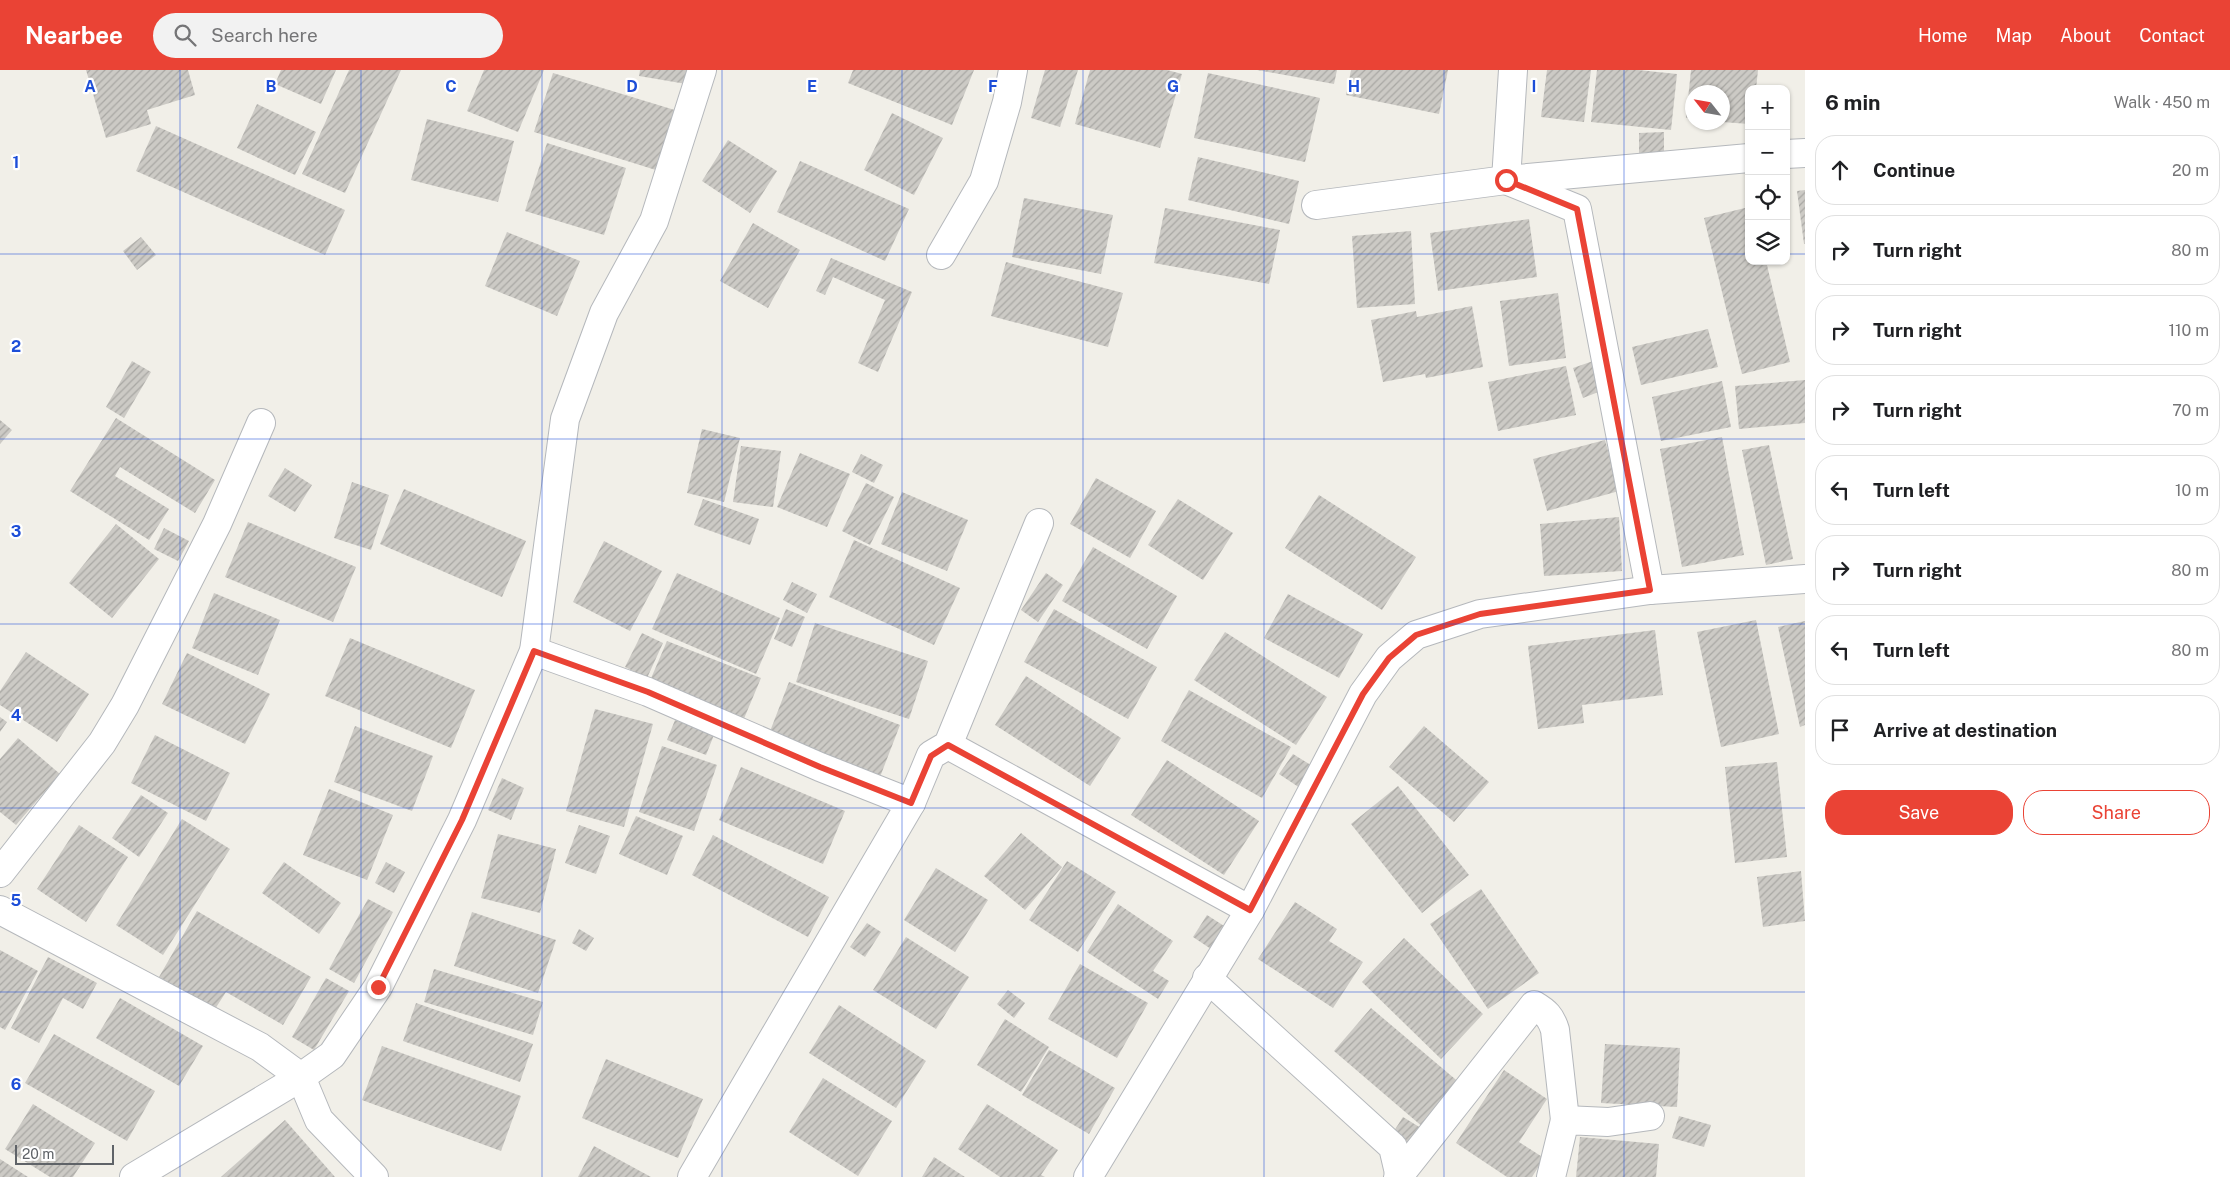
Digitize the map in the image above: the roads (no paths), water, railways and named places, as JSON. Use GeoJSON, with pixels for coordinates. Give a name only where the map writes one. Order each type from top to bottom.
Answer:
{"type":"FeatureCollection","features":[{"type":"Feature","properties":{"kind":"street"},"geometry":{"type":"LineString","coordinates":[[134,1177],[332,1055],[378,987],[462,820],[534,651],[565,419],[604,313],[654,221],[702,70]]}},
{"type":"Feature","properties":{"kind":"street"},"geometry":{"type":"LineString","coordinates":[[941,255],[984,181],[1008,102],[1012,70]]}},
{"type":"Feature","properties":{"kind":"street"},"geometry":{"type":"LineString","coordinates":[[1506,180],[1513,70]]}},
{"type":"Feature","properties":{"kind":"street"},"geometry":{"type":"LineString","coordinates":[[1790,154],[1805,153]]}},
{"type":"Feature","properties":{"kind":"street"},"geometry":{"type":"LineString","coordinates":[[1316,205],[1506,180],[1745,158]]}},
{"type":"Feature","properties":{"kind":"street"},"geometry":{"type":"LineString","coordinates":[[1506,180],[1577,209],[1650,590]]}},
{"type":"Feature","properties":{"kind":"street"},"geometry":{"type":"LineString","coordinates":[[0,872],[102,743],[125,705],[217,524],[262,423]]}},
{"type":"Feature","properties":{"kind":"street"},"geometry":{"type":"LineString","coordinates":[[692,1177],[911,803],[931,756],[948,745],[1039,523]]}},
{"type":"Feature","properties":{"kind":"street"},"geometry":{"type":"LineString","coordinates":[[1088,1177],[1250,910],[1363,694],[1389,658],[1416,635],[1480,614],[1650,590],[1805,578]]}},
{"type":"Feature","properties":{"kind":"street"},"geometry":{"type":"LineString","coordinates":[[534,651],[648,692],[820,767],[911,803]]}},
{"type":"Feature","properties":{"kind":"street"},"geometry":{"type":"LineString","coordinates":[[948,745],[1250,910]]}},
{"type":"Feature","properties":{"kind":"street"},"geometry":{"type":"LineString","coordinates":[[0,910],[260,1047],[300,1076],[319,1120],[374,1177]]}},
{"type":"Feature","properties":{"kind":"street"},"geometry":{"type":"LineString","coordinates":[[1207,978],[1393,1147],[1399,1176]]}},
{"type":"Feature","properties":{"kind":"street"},"geometry":{"type":"LineString","coordinates":[[1399,1176],[1534,1005],[1546,1012],[1552,1020],[1555,1030],[1565,1120],[1551,1177]]}},
{"type":"Feature","properties":{"kind":"street"},"geometry":{"type":"LineString","coordinates":[[1565,1120],[1608,1122],[1650,1116]]}}]}
